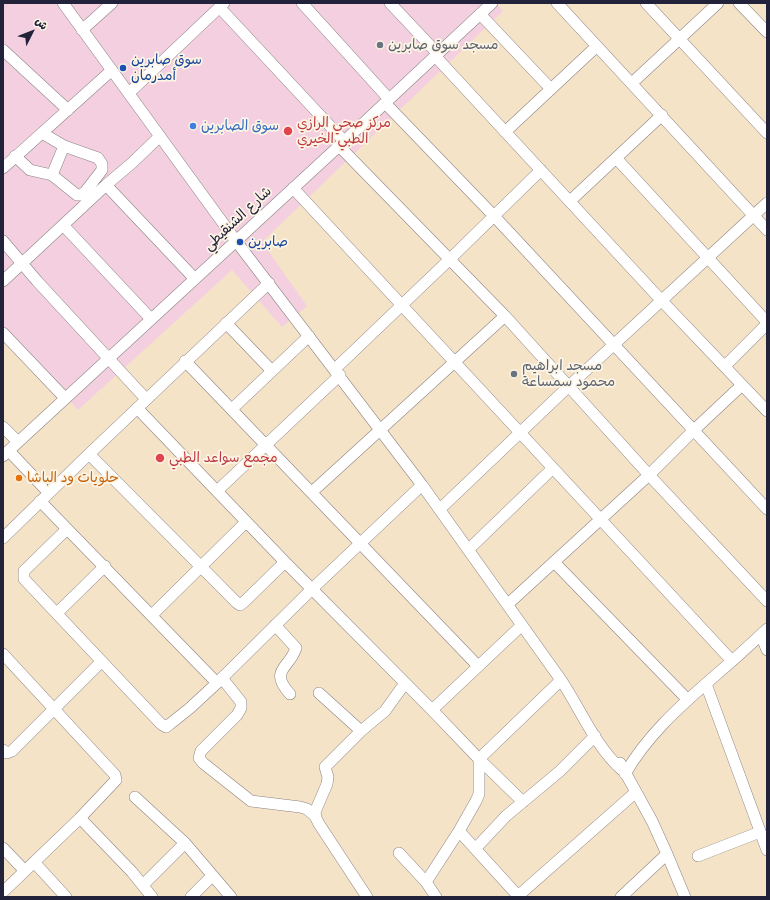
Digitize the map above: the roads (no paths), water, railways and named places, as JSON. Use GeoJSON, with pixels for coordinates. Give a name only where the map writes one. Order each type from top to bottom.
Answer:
{"type":"FeatureCollection","features":[{"type":"Feature","properties":{"kind":"street"},"geometry":{"type":"LineString","coordinates":[[63,3],[236,241],[380,428],[440,509],[561,680],[576,702],[580,713],[611,759],[624,772]]}},
{"type":"Feature","properties":{"kind":"street"},"geometry":{"type":"LineString","coordinates":[[82,30],[112,3]]}},
{"type":"Feature","properties":{"kind":"street"},"geometry":{"type":"LineString","coordinates":[[302,3],[387,101],[767,509]]}},
{"type":"Feature","properties":{"kind":"street"},"geometry":{"type":"LineString","coordinates":[[390,3],[505,132],[767,411]]}},
{"type":"Feature","properties":{"kind":"street"},"geometry":{"type":"LineString","coordinates":[[557,3],[767,230]]}},
{"type":"Feature","properties":{"kind":"street"},"geometry":{"type":"LineString","coordinates":[[646,3],[767,133]]}},
{"type":"Feature","properties":{"kind":"street"},"geometry":{"type":"LineString","coordinates":[[632,83],[718,3]]}},
{"type":"Feature","properties":{"kind":"street"},"geometry":{"type":"LineString","coordinates":[[739,3],[767,32]]}},
{"type":"Feature","properties":{"kind":"street","name":"شارع الشنقيطي"},"geometry":{"type":"LineString","coordinates":[[6,454],[342,144],[489,4]]}},
{"type":"Feature","properties":{"kind":"street"},"geometry":{"type":"LineString","coordinates":[[129,93],[222,5],[342,144],[505,316],[649,475],[767,601]]}},
{"type":"Feature","properties":{"kind":"street"},"geometry":{"type":"LineString","coordinates":[[480,14],[551,89]]}},
{"type":"Feature","properties":{"kind":"street"},"geometry":{"type":"LineString","coordinates":[[505,132],[597,46]]}},
{"type":"Feature","properties":{"kind":"street"},"geometry":{"type":"LineString","coordinates":[[3,50],[68,110]]}},
{"type":"Feature","properties":{"kind":"street"},"geometry":{"type":"LineString","coordinates":[[3,168],[112,70]]}},
{"type":"Feature","properties":{"kind":"street"},"geometry":{"type":"LineString","coordinates":[[570,201],[662,115]]}},
{"type":"Feature","properties":{"kind":"street"},"geometry":{"type":"LineString","coordinates":[[15,156],[30,170],[52,175],[77,194],[81,195],[85,192],[102,170],[102,164],[98,158],[64,146],[42,133]]}},
{"type":"Feature","properties":{"kind":"street"},"geometry":{"type":"LineString","coordinates":[[3,281],[160,136]]}},
{"type":"Feature","properties":{"kind":"street"},"geometry":{"type":"LineString","coordinates":[[52,175],[64,146]]}},
{"type":"Feature","properties":{"kind":"street"},"geometry":{"type":"LineString","coordinates":[[616,158],[767,323],[725,366]]}},
{"type":"Feature","properties":{"kind":"street"},"geometry":{"type":"LineString","coordinates":[[217,491],[337,372],[402,304],[541,170]]}},
{"type":"Feature","properties":{"kind":"street"},"geometry":{"type":"LineString","coordinates":[[106,185],[195,279]]}},
{"type":"Feature","properties":{"kind":"street"},"geometry":{"type":"LineString","coordinates":[[293,188],[732,661]]}},
{"type":"Feature","properties":{"kind":"street"},"geometry":{"type":"LineString","coordinates":[[440,509],[568,386],[767,203]]}},
{"type":"Feature","properties":{"kind":"street"},"geometry":{"type":"LineString","coordinates":[[63,225],[152,319]]}},
{"type":"Feature","properties":{"kind":"street"},"geometry":{"type":"LineString","coordinates":[[3,241],[37,281],[146,399]]}},
{"type":"Feature","properties":{"kind":"street"},"geometry":{"type":"LineString","coordinates":[[3,538],[226,322],[269,283]]}},
{"type":"Feature","properties":{"kind":"street"},"geometry":{"type":"LineString","coordinates":[[312,492],[380,428],[505,316]]}},
{"type":"Feature","properties":{"kind":"street"},"geometry":{"type":"LineString","coordinates":[[226,322],[272,371]]}},
{"type":"Feature","properties":{"kind":"street"},"geometry":{"type":"LineString","coordinates":[[3,333],[65,398]]}},
{"type":"Feature","properties":{"kind":"street"},"geometry":{"type":"LineString","coordinates":[[232,409],[309,336]]}},
{"type":"Feature","properties":{"kind":"street"},"geometry":{"type":"LineString","coordinates":[[186,361],[478,666]]}},
{"type":"Feature","properties":{"kind":"street"},"geometry":{"type":"LineString","coordinates":[[508,604],[649,475],[742,385]]}},
{"type":"Feature","properties":{"kind":"street"},"geometry":{"type":"LineString","coordinates":[[137,408],[285,562],[432,710],[478,760],[523,802]]}},
{"type":"Feature","properties":{"kind":"street"},"geometry":{"type":"LineString","coordinates":[[3,427],[18,442]]}},
{"type":"Feature","properties":{"kind":"street"},"geometry":{"type":"LineString","coordinates":[[6,454],[49,493]]}},
{"type":"Feature","properties":{"kind":"street"},"geometry":{"type":"LineString","coordinates":[[89,454],[200,567],[240,605],[285,562]]}},
{"type":"Feature","properties":{"kind":"street"},"geometry":{"type":"LineString","coordinates":[[469,549],[553,468]]}},
{"type":"Feature","properties":{"kind":"street"},"geometry":{"type":"LineString","coordinates":[[67,529],[24,571],[24,579],[101,662],[161,724],[166,727],[220,681],[312,589],[422,485]]}},
{"type":"Feature","properties":{"kind":"street"},"geometry":{"type":"LineString","coordinates":[[40,501],[152,615],[241,702],[241,708],[237,715],[200,751],[199,758],[203,763],[251,801],[300,807],[307,809],[316,816]]}},
{"type":"Feature","properties":{"kind":"street"},"geometry":{"type":"LineString","coordinates":[[152,615],[246,522]]}},
{"type":"Feature","properties":{"kind":"street"},"geometry":{"type":"LineString","coordinates":[[554,562],[688,700]]}},
{"type":"Feature","properties":{"kind":"street"},"geometry":{"type":"LineString","coordinates":[[57,614],[105,566]]}},
{"type":"Feature","properties":{"kind":"street"},"geometry":{"type":"LineString","coordinates":[[432,710],[522,625]]}},
{"type":"Feature","properties":{"kind":"street"},"geometry":{"type":"LineString","coordinates":[[275,626],[296,648],[295,653],[281,671],[280,677],[283,687],[290,694]]}},
{"type":"Feature","properties":{"kind":"street"},"geometry":{"type":"LineString","coordinates":[[624,772],[661,726],[764,632]]}},
{"type":"Feature","properties":{"kind":"street"},"geometry":{"type":"LineString","coordinates":[[764,632],[767,650]]}},
{"type":"Feature","properties":{"kind":"street"},"geometry":{"type":"LineString","coordinates":[[3,654],[115,775],[116,780],[80,818],[3,892]]}},
{"type":"Feature","properties":{"kind":"street"},"geometry":{"type":"LineString","coordinates":[[3,750],[8,753],[12,751],[101,662]]}},
{"type":"Feature","properties":{"kind":"street"},"geometry":{"type":"LineString","coordinates":[[426,882],[473,808],[479,794],[478,760],[561,680]]}},
{"type":"Feature","properties":{"kind":"street"},"geometry":{"type":"LineString","coordinates":[[367,897],[319,824],[315,812],[327,784],[328,777],[325,768],[384,710],[405,683]]}},
{"type":"Feature","properties":{"kind":"street"},"geometry":{"type":"LineString","coordinates":[[706,684],[763,835],[767,850]]}},
{"type":"Feature","properties":{"kind":"street"},"geometry":{"type":"LineString","coordinates":[[319,692],[361,731]]}},
{"type":"Feature","properties":{"kind":"street"},"geometry":{"type":"LineString","coordinates":[[576,702],[586,710],[616,756],[668,854],[685,897]]}},
{"type":"Feature","properties":{"kind":"street"},"geometry":{"type":"LineString","coordinates":[[476,848],[506,816],[560,771],[595,736]]}},
{"type":"Feature","properties":{"kind":"street"},"geometry":{"type":"LineString","coordinates":[[459,831],[519,896],[636,792]]}},
{"type":"Feature","properties":{"kind":"street"},"geometry":{"type":"LineString","coordinates":[[135,797],[185,843],[231,897]]}},
{"type":"Feature","properties":{"kind":"street"},"geometry":{"type":"LineString","coordinates":[[80,818],[143,885],[152,897]]}},
{"type":"Feature","properties":{"kind":"street"},"geometry":{"type":"LineString","coordinates":[[698,856],[763,835]]}},
{"type":"Feature","properties":{"kind":"street"},"geometry":{"type":"LineString","coordinates":[[143,885],[185,843]]}},
{"type":"Feature","properties":{"kind":"street"},"geometry":{"type":"LineString","coordinates":[[3,848],[25,871]]}},
{"type":"Feature","properties":{"kind":"street"},"geometry":{"type":"LineString","coordinates":[[399,853],[426,882],[436,897]]}},
{"type":"Feature","properties":{"kind":"street"},"geometry":{"type":"LineString","coordinates":[[621,897],[668,854]]}},
{"type":"Feature","properties":{"kind":"street"},"geometry":{"type":"LineString","coordinates":[[34,862],[66,897]]}},
{"type":"Feature","properties":{"kind":"street"},"geometry":{"type":"LineString","coordinates":[[191,897],[212,876]]}},
{"type":"Feature","properties":{"kind":"place","name":"مسجد سوق صابرين"},"geometry":{"type":"Point","coordinates":[380,45]}},
{"type":"Feature","properties":{"kind":"place","name":"سوق صابرين أمدرمان"},"geometry":{"type":"Point","coordinates":[123,68]}},
{"type":"Feature","properties":{"kind":"place","name":"سوق الصابرين"},"geometry":{"type":"Point","coordinates":[193,126]}},
{"type":"Feature","properties":{"kind":"place","name":"مركز صحي الرازي الطبي الخيري"},"geometry":{"type":"Point","coordinates":[288,131]}},
{"type":"Feature","properties":{"kind":"place","name":"صابرين"},"geometry":{"type":"Point","coordinates":[240,242]}},
{"type":"Feature","properties":{"kind":"place","name":"مسجد ابراهيم محمود سمساعة"},"geometry":{"type":"Point","coordinates":[514,374]}},
{"type":"Feature","properties":{"kind":"place","name":"مجمع سواعد الطبي"},"geometry":{"type":"Point","coordinates":[160,458]}},
{"type":"Feature","properties":{"kind":"place","name":"حلويات ود الباشا"},"geometry":{"type":"Point","coordinates":[19,478]}}]}
